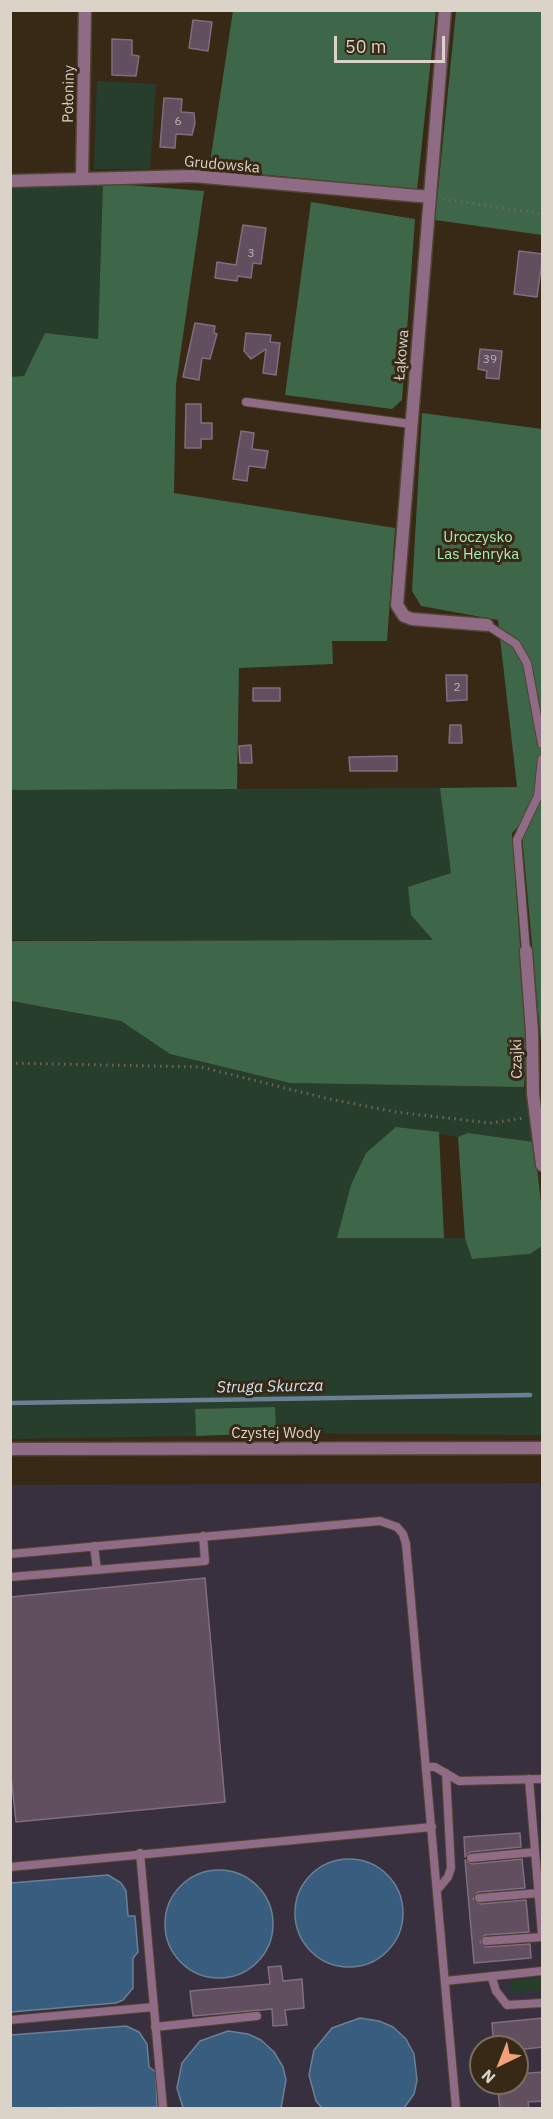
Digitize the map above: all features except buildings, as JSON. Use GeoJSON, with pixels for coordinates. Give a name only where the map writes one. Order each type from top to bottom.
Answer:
{"type":"FeatureCollection","features":[{"type":"Feature","properties":{"kind":"street","name":"Połoniny"},"geometry":{"type":"LineString","coordinates":[[82,178],[85,10]]}},
{"type":"Feature","properties":{"kind":"street","name":"Łąkowa"},"geometry":{"type":"LineString","coordinates":[[445,10],[397,605],[405,616],[412,619],[487,625]]}},
{"type":"Feature","properties":{"kind":"street","name":"Grudowska"},"geometry":{"type":"LineString","coordinates":[[10,181],[193,176],[430,197]]}},
{"type":"Feature","properties":{"kind":"street","name":"Czajki"},"geometry":{"type":"LineString","coordinates":[[526,951],[536,1117],[543,1166]]}},
{"type":"Feature","properties":{"kind":"street","name":"Czystej Wody"},"geometry":{"type":"LineString","coordinates":[[10,1449],[543,1448]]}},
{"type":"Feature","properties":{"kind":"lane"},"geometry":{"type":"LineString","coordinates":[[246,402],[411,424]]}},
{"type":"Feature","properties":{"kind":"lane"},"geometry":{"type":"LineString","coordinates":[[487,625],[516,644],[527,663],[543,744]]}},
{"type":"Feature","properties":{"kind":"lane"},"geometry":{"type":"LineString","coordinates":[[526,951],[517,840],[538,796],[543,759]]}},
{"type":"Feature","properties":{"kind":"lane"},"geometry":{"type":"LineString","coordinates":[[10,1554],[380,1521],[397,1527],[406,1544],[456,2109]]}},
{"type":"Feature","properties":{"kind":"lane"},"geometry":{"type":"LineString","coordinates":[[10,1577],[205,1561],[203,1536]]}},
{"type":"Feature","properties":{"kind":"lane"},"geometry":{"type":"LineString","coordinates":[[93,1546],[97,1570]]}},
{"type":"Feature","properties":{"kind":"lane"},"geometry":{"type":"LineString","coordinates":[[426,1767],[435,1767],[459,1781],[543,1779]]}},
{"type":"Feature","properties":{"kind":"lane"},"geometry":{"type":"LineString","coordinates":[[438,1889],[448,1877],[451,1868],[446,1773]]}},
{"type":"Feature","properties":{"kind":"lane"},"geometry":{"type":"LineString","coordinates":[[486,1941],[543,1936],[529,1779]]}},
{"type":"Feature","properties":{"kind":"lane"},"geometry":{"type":"LineString","coordinates":[[10,1867],[432,1827]]}},
{"type":"Feature","properties":{"kind":"lane"},"geometry":{"type":"LineString","coordinates":[[471,1858],[536,1852]]}},
{"type":"Feature","properties":{"kind":"lane"},"geometry":{"type":"LineString","coordinates":[[140,1853],[163,2109]]}},
{"type":"Feature","properties":{"kind":"lane"},"geometry":{"type":"LineString","coordinates":[[479,1898],[539,1893]]}},
{"type":"Feature","properties":{"kind":"lane"},"geometry":{"type":"LineString","coordinates":[[445,1981],[543,1971]]}},
{"type":"Feature","properties":{"kind":"lane"},"geometry":{"type":"LineString","coordinates":[[492,1978],[496,1991],[507,2005],[543,2003]]}},
{"type":"Feature","properties":{"kind":"lane"},"geometry":{"type":"LineString","coordinates":[[10,2020],[154,2007]]}},
{"type":"Feature","properties":{"kind":"lane"},"geometry":{"type":"LineString","coordinates":[[155,2026],[257,2016]]}},
{"type":"Feature","properties":{"kind":"path"},"geometry":{"type":"LineString","coordinates":[[430,197],[543,214]]}},
{"type":"Feature","properties":{"kind":"path"},"geometry":{"type":"LineString","coordinates":[[10,1063],[201,1067],[329,1099],[396,1112],[490,1123],[536,1117]]}},
{"type":"Feature","properties":{"kind":"shaded area"},"geometry":{"type":"Polygon","coordinates":[[[539,1483],[542,1489],[542,2108],[11,2108],[10,1485],[539,1483]]]}},
{"type":"Feature","properties":{"kind":"green space"},"geometry":{"type":"Polygon","coordinates":[[[233,11],[436,11],[417,190],[209,169],[233,11]]]}},
{"type":"Feature","properties":{"kind":"green space"},"geometry":{"type":"Polygon","coordinates":[[[456,11],[542,11],[542,235],[435,220],[456,11]]]}},
{"type":"Feature","properties":{"kind":"green space"},"geometry":{"type":"Polygon","coordinates":[[[97,81],[156,84],[150,169],[94,169],[97,81]]]}},
{"type":"Feature","properties":{"kind":"green space"},"geometry":{"type":"Polygon","coordinates":[[[103,183],[98,339],[45,333],[24,377],[11,377],[10,185],[103,183]]]}},
{"type":"Feature","properties":{"kind":"green space"},"geometry":{"type":"Polygon","coordinates":[[[103,183],[204,191],[176,384],[174,493],[395,528],[387,641],[332,641],[333,664],[239,668],[237,789],[11,790],[10,377],[24,376],[45,333],[98,339],[103,183]]]}},
{"type":"Feature","properties":{"kind":"green space"},"geometry":{"type":"Polygon","coordinates":[[[311,202],[415,219],[402,400],[392,409],[285,395],[311,202]]]}},
{"type":"Feature","properties":{"kind":"green space","name":"Uroczysko Las Henryka"},"geometry":{"type":"Polygon","coordinates":[[[422,413],[542,429],[542,1054],[521,824],[512,833],[527,1044],[524,1087],[290,1083],[170,1054],[121,1021],[11,1001],[10,941],[433,940],[411,915],[408,887],[451,873],[440,788],[517,787],[498,620],[421,606],[412,591],[422,413]]]}},
{"type":"Feature","properties":{"kind":"green space"},"geometry":{"type":"Polygon","coordinates":[[[440,788],[451,873],[433,940],[11,940],[10,790],[440,788]]]}},
{"type":"Feature","properties":{"kind":"green space"},"geometry":{"type":"Polygon","coordinates":[[[10,1001],[121,1021],[170,1054],[290,1083],[524,1087],[534,1142],[468,1133],[458,1137],[396,1127],[338,1238],[465,1238],[473,1259],[530,1254],[542,1246],[541,1435],[276,1433],[274,1407],[195,1409],[196,1436],[11,1439],[10,1001]]]}},
{"type":"Feature","properties":{"kind":"green space"},"geometry":{"type":"Polygon","coordinates":[[[396,1127],[439,1132],[444,1238],[337,1238],[351,1185],[366,1153],[396,1127]]]}},
{"type":"Feature","properties":{"kind":"green space"},"geometry":{"type":"Polygon","coordinates":[[[468,1133],[534,1142],[542,1211],[542,1246],[530,1254],[472,1259],[465,1238],[458,1137],[468,1133]]]}},
{"type":"Feature","properties":{"kind":"green space"},"geometry":{"type":"Polygon","coordinates":[[[275,1407],[276,1433],[196,1436],[195,1409],[275,1407]]]}},
{"type":"Feature","properties":{"kind":"green space"},"geometry":{"type":"Polygon","coordinates":[[[542,1977],[542,1991],[515,1993],[508,1989],[511,1981],[542,1977]]]}},
{"type":"Feature","properties":{"kind":"water"},"geometry":{"type":"Polygon","coordinates":[[[349,1859],[370,1863],[387,1875],[399,1892],[403,1913],[399,1934],[387,1951],[370,1963],[349,1967],[328,1963],[311,1951],[299,1934],[295,1913],[299,1892],[311,1875],[328,1863],[349,1859]]]}},
{"type":"Feature","properties":{"kind":"water"},"geometry":{"type":"Polygon","coordinates":[[[219,1870],[240,1874],[257,1886],[269,1903],[273,1924],[269,1945],[257,1962],[240,1974],[219,1978],[198,1974],[181,1962],[169,1945],[165,1924],[169,1903],[181,1886],[198,1874],[219,1870]]]}},
{"type":"Feature","properties":{"kind":"water"},"geometry":{"type":"Polygon","coordinates":[[[108,1875],[121,1883],[126,1891],[128,1916],[135,1916],[138,1952],[133,1958],[133,1988],[123,2000],[116,2003],[11,2012],[11,1883],[108,1875]]]}},
{"type":"Feature","properties":{"kind":"water"},"geometry":{"type":"Polygon","coordinates":[[[360,2018],[379,2021],[393,2027],[406,2039],[414,2054],[417,2080],[414,2094],[404,2108],[322,2108],[316,2101],[309,2075],[314,2050],[332,2028],[360,2018]]]}},
{"type":"Feature","properties":{"kind":"water"},"geometry":{"type":"Polygon","coordinates":[[[126,2026],[139,2032],[147,2044],[149,2067],[156,2072],[157,2107],[11,2108],[11,2035],[126,2026]]]}},
{"type":"Feature","properties":{"kind":"water"},"geometry":{"type":"Polygon","coordinates":[[[228,2031],[248,2034],[261,2040],[274,2052],[283,2067],[286,2080],[281,2108],[183,2108],[177,2088],[182,2063],[200,2041],[228,2031]]]}},
{"type":"Feature","properties":{"kind":"waterway","name":"Struga Skurcza"},"geometry":{"type":"LineString","coordinates":[[10,1403],[530,1395]]}}]}
